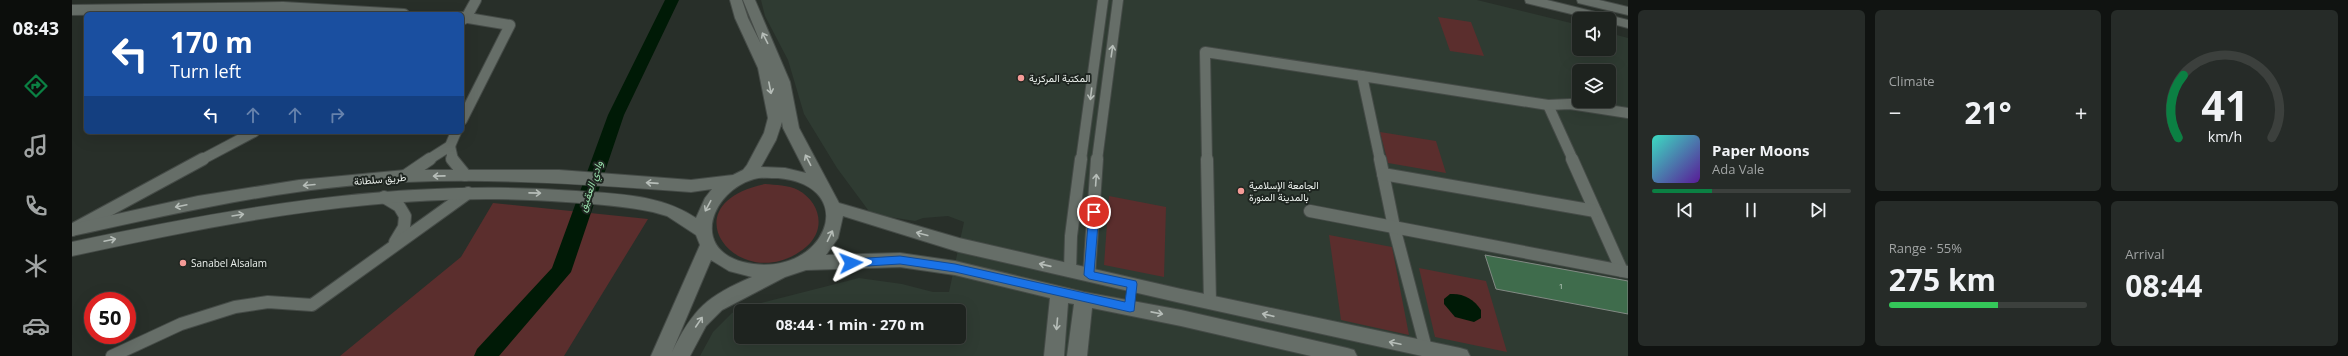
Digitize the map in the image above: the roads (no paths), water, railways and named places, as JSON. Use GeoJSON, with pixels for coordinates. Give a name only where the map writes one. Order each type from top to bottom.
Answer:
{"type":"FeatureCollection","features":[{"type":"Feature","properties":{"kind":"main road"},"geometry":{"type":"LineString","coordinates":[[736,0],[745,27],[765,69],[770,85],[776,122],[772,135],[749,174]]}},
{"type":"Feature","properties":{"kind":"main road"},"geometry":{"type":"LineString","coordinates":[[680,356],[700,320],[714,305],[737,292],[798,265],[826,245],[833,231],[835,215],[792,128],[781,76],[749,0]]}},
{"type":"Feature","properties":{"kind":"main road"},"geometry":{"type":"LineString","coordinates":[[1531,0],[1580,12]]}},
{"type":"Feature","properties":{"kind":"main road"},"geometry":{"type":"LineString","coordinates":[[1583,0],[1628,11]]}},
{"type":"Feature","properties":{"kind":"main road"},"geometry":{"type":"LineString","coordinates":[[1616,21],[1628,24]]}},
{"type":"Feature","properties":{"kind":"main road"},"geometry":{"type":"LineString","coordinates":[[662,356],[705,238],[703,217],[709,203],[720,191],[734,181],[749,174],[770,172],[789,174],[806,179],[821,188],[829,201],[959,245],[1427,353],[1460,356]]}},
{"type":"Feature","properties":{"kind":"main road","name":"طريق سلطانة"},"geometry":{"type":"LineString","coordinates":[[72,230],[198,202],[299,186],[405,176],[559,176],[691,186],[734,181]]}},
{"type":"Feature","properties":{"kind":"main road","name":"طريق سلطانة"},"geometry":{"type":"LineString","coordinates":[[72,249],[193,222],[287,207],[384,197],[496,192],[556,194],[639,204],[672,212],[705,238]]}},
{"type":"Feature","properties":{"kind":"main road"},"geometry":{"type":"LineString","coordinates":[[705,238],[718,257],[734,266],[753,271],[773,272],[798,265],[900,260],[955,268],[1084,299],[1347,356]]}},
{"type":"Feature","properties":{"kind":"main road"},"geometry":{"type":"LineString","coordinates":[[1130,308],[1132,284]]}},
{"type":"Feature","properties":{"kind":"main road"},"geometry":{"type":"LineString","coordinates":[[1054,356],[1060,293]]}},
{"type":"Feature","properties":{"kind":"main road"},"geometry":{"type":"LineString","coordinates":[[1077,356],[1084,299]]}},
{"type":"Feature","properties":{"kind":"street"},"geometry":{"type":"LineString","coordinates":[[123,9],[137,0]]}},
{"type":"Feature","properties":{"kind":"street"},"geometry":{"type":"LineString","coordinates":[[464,17],[476,0]]}},
{"type":"Feature","properties":{"kind":"street"},"geometry":{"type":"LineString","coordinates":[[1070,271],[1072,236],[1103,0]]}},
{"type":"Feature","properties":{"kind":"street"},"geometry":{"type":"LineString","coordinates":[[1089,275],[1098,149],[1118,0]]}},
{"type":"Feature","properties":{"kind":"street"},"geometry":{"type":"LineString","coordinates":[[72,10],[284,10],[295,4],[382,12]]}},
{"type":"Feature","properties":{"kind":"street"},"geometry":{"type":"LineString","coordinates":[[464,18],[510,25],[464,116]]}},
{"type":"Feature","properties":{"kind":"street"},"geometry":{"type":"LineString","coordinates":[[1210,302],[1205,52],[1548,105],[1570,104],[1628,113]]}},
{"type":"Feature","properties":{"kind":"street"},"geometry":{"type":"LineString","coordinates":[[1362,76],[1394,227],[1427,353]]}},
{"type":"Feature","properties":{"kind":"street"},"geometry":{"type":"LineString","coordinates":[[1548,105],[1595,211],[1625,272]]}},
{"type":"Feature","properties":{"kind":"street"},"geometry":{"type":"LineString","coordinates":[[72,230],[250,134]]}},
{"type":"Feature","properties":{"kind":"street"},"geometry":{"type":"LineString","coordinates":[[455,134],[450,146],[451,160],[455,167],[465,176]]}},
{"type":"Feature","properties":{"kind":"street"},"geometry":{"type":"LineString","coordinates":[[405,176],[450,146]]}},
{"type":"Feature","properties":{"kind":"street"},"geometry":{"type":"LineString","coordinates":[[1383,174],[1595,211]]}},
{"type":"Feature","properties":{"kind":"street"},"geometry":{"type":"LineString","coordinates":[[135,216],[127,210],[128,205],[145,191]]}},
{"type":"Feature","properties":{"kind":"street"},"geometry":{"type":"LineString","coordinates":[[112,356],[153,335],[224,310],[256,303],[284,302],[312,305],[468,193]]}},
{"type":"Feature","properties":{"kind":"street"},"geometry":{"type":"LineString","coordinates":[[384,197],[397,204],[405,213],[406,222],[391,248]]}},
{"type":"Feature","properties":{"kind":"street"},"geometry":{"type":"LineString","coordinates":[[1310,211],[1625,272]]}},
{"type":"Feature","properties":{"kind":"waterway","name":"وادي العقيق"},"geometry":{"type":"LineString","coordinates":[[485,356],[561,272],[616,115],[672,0]]}},
{"type":"Feature","properties":{"kind":"place","name":"المكتبة المركزية"},"geometry":{"type":"Point","coordinates":[1021,78]}},
{"type":"Feature","properties":{"kind":"place","name":"الجامعة الإسلامية بالمدينة المنورة"},"geometry":{"type":"Point","coordinates":[1241,191]}},
{"type":"Feature","properties":{"kind":"place","name":"Sanabel Alsalam"},"geometry":{"type":"Point","coordinates":[183,263]}}]}
